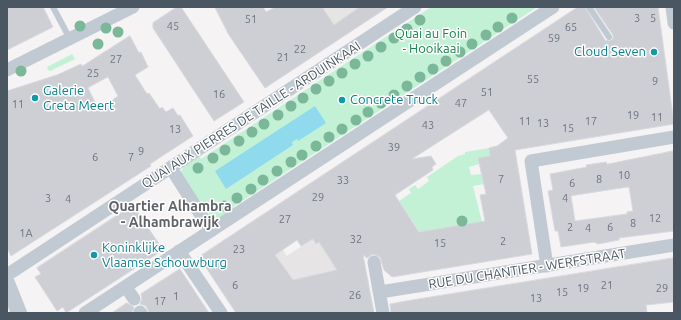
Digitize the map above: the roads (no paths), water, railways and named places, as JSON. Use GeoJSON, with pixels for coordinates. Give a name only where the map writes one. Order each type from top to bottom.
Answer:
{"type":"FeatureCollection","features":[{"type":"Feature","properties":{"kind":"street"},"geometry":{"type":"LineString","coordinates":[[7,70],[70,40],[133,7]]}},
{"type":"Feature","properties":{"kind":"street","name":"QUAI AUX PIERRES DE TAILLE - ARDUINKAAI"},"geometry":{"type":"LineString","coordinates":[[7,275],[415,7]]}},
{"type":"Feature","properties":{"kind":"street"},"geometry":{"type":"LineString","coordinates":[[85,313],[553,7]]}},
{"type":"Feature","properties":{"kind":"street"},"geometry":{"type":"LineString","coordinates":[[672,7],[674,23]]}},
{"type":"Feature","properties":{"kind":"street"},"geometry":{"type":"LineString","coordinates":[[547,266],[531,161],[674,137]]}},
{"type":"Feature","properties":{"kind":"street"},"geometry":{"type":"LineString","coordinates":[[170,168],[211,231]]}},
{"type":"Feature","properties":{"kind":"street","name":"RUE DU CHANTIER - WERFSTRAAT"},"geometry":{"type":"LineString","coordinates":[[380,292],[674,245]]}},
{"type":"Feature","properties":{"kind":"street"},"geometry":{"type":"LineString","coordinates":[[179,251],[221,313]]}},
{"type":"Feature","properties":{"kind":"street"},"geometry":{"type":"LineString","coordinates":[[374,262],[384,313]]}},
{"type":"Feature","properties":{"kind":"street"},"geometry":{"type":"LineString","coordinates":[[7,284],[19,313]]}},
{"type":"Feature","properties":{"kind":"street"},"geometry":{"type":"LineString","coordinates":[[126,287],[134,299]]}},
{"type":"Feature","properties":{"kind":"lane"},"geometry":{"type":"LineString","coordinates":[[53,7],[70,40]]}},
{"type":"Feature","properties":{"kind":"lane"},"geometry":{"type":"LineString","coordinates":[[589,7],[609,37]]}},
{"type":"Feature","properties":{"kind":"water"},"geometry":{"type":"Polygon","coordinates":[[[315,106],[326,123],[298,141],[297,139],[292,142],[293,145],[226,189],[215,171],[315,106]]]}},
{"type":"Feature","properties":{"kind":"place","name":"Cloud Seven"},"geometry":{"type":"Point","coordinates":[654,52]}},
{"type":"Feature","properties":{"kind":"place","name":"Galerie Greta Meert"},"geometry":{"type":"Point","coordinates":[35,98]}},
{"type":"Feature","properties":{"kind":"place","name":"Concrete Truck"},"geometry":{"type":"Point","coordinates":[342,100]}},
{"type":"Feature","properties":{"kind":"place","name":"Koninklijke Vlaamse Schouwburg"},"geometry":{"type":"Point","coordinates":[94,255]}},
{"type":"Feature","properties":{"kind":"district","name":"Quartier Alhambra - Alhambrawijk"},"geometry":{"type":"Point","coordinates":[170,214]}},
{"type":"Feature","properties":{"kind":"park label","name":"Quai au Foin - Hooikaai"},"geometry":{"type":"Point","coordinates":[431,42]}}]}
